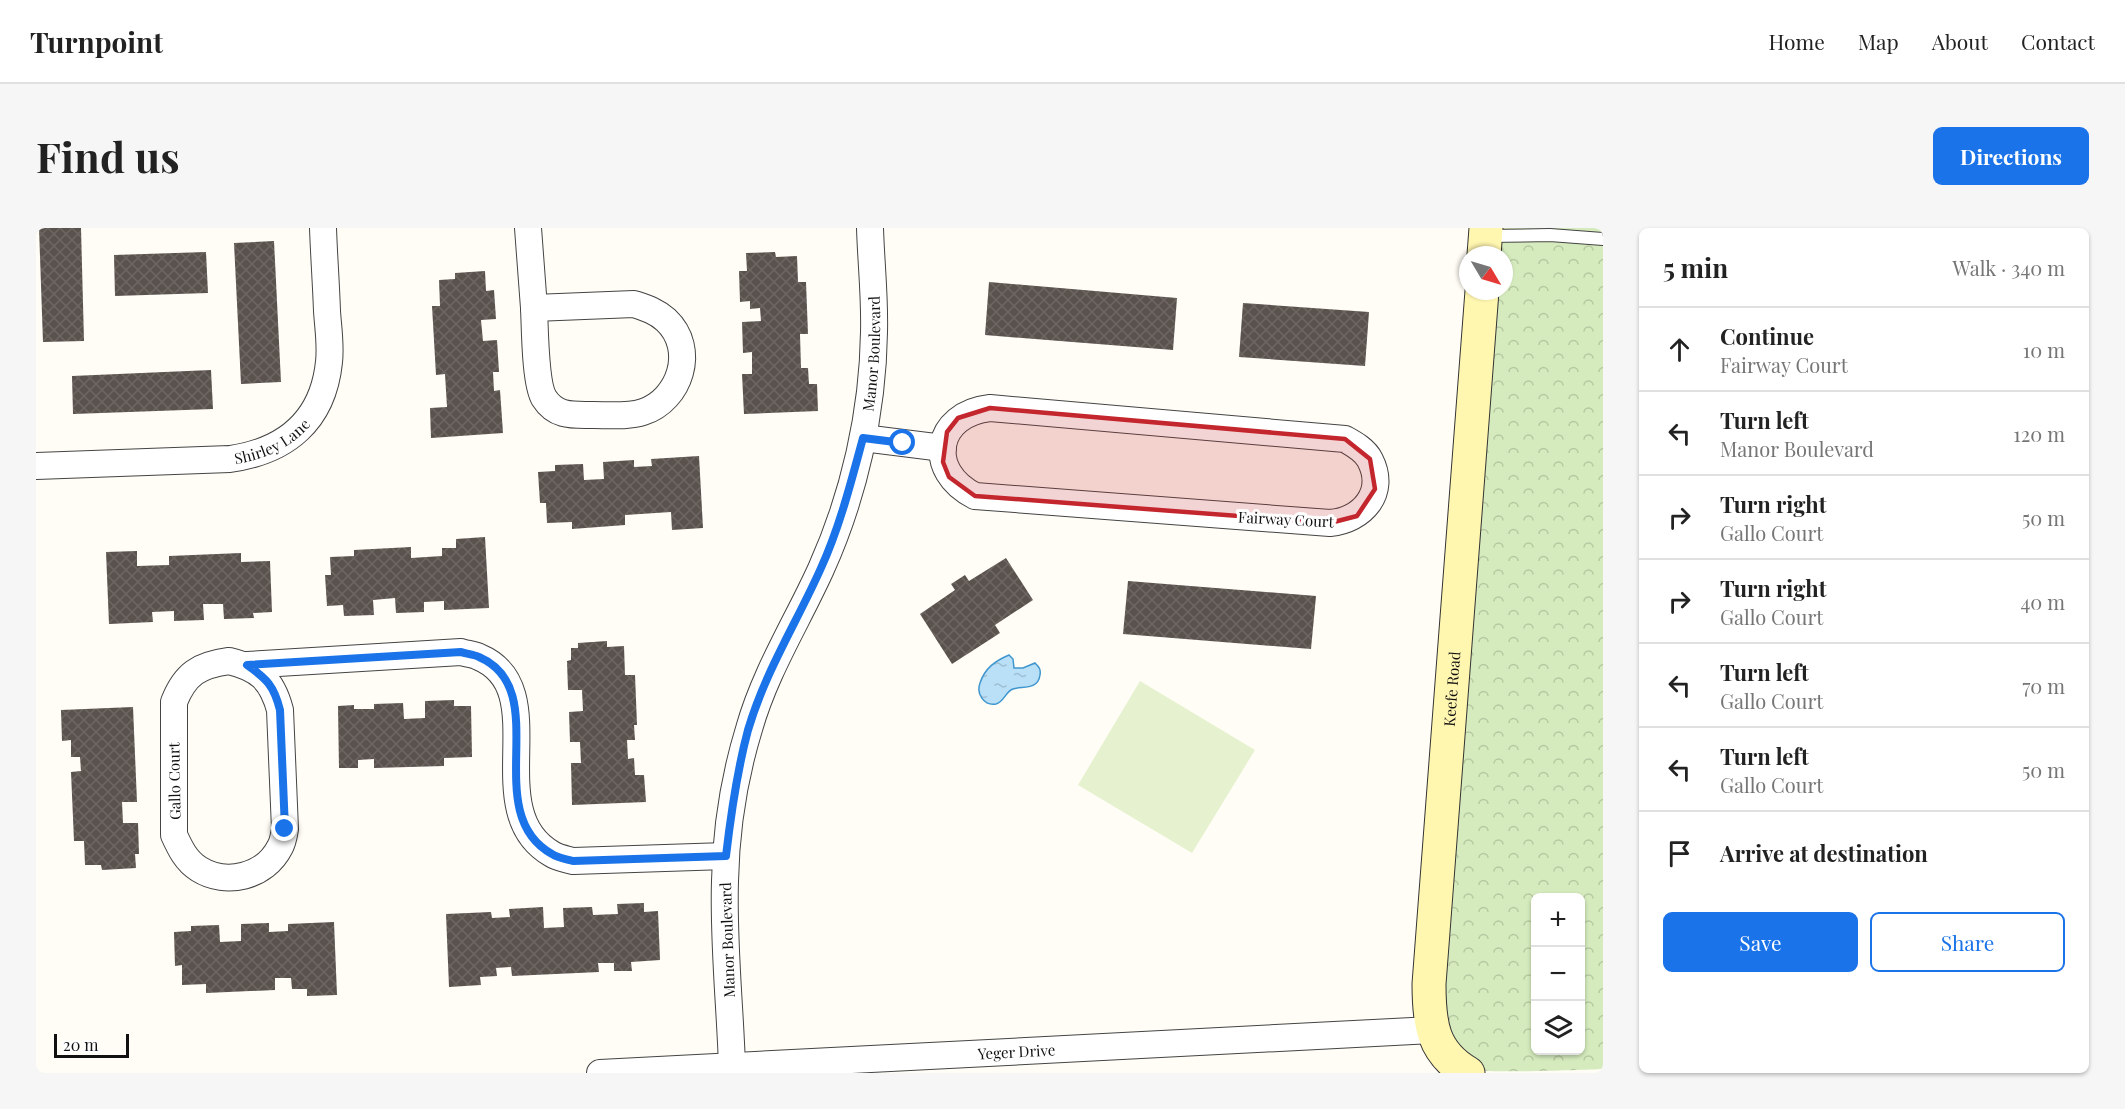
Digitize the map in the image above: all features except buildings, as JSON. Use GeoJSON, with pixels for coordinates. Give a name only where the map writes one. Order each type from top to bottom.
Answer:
{"type":"FeatureCollection","features":[{"type":"Feature","properties":{"kind":"street","name":"Shirley Lane"},"geometry":{"type":"LineString","coordinates":[[36,466],[230,459],[254,455],[279,445],[298,429],[313,411],[324,389],[329,360],[323,228]]}},
{"type":"Feature","properties":{"kind":"street"},"geometry":{"type":"LineString","coordinates":[[528,228],[539,384],[543,396],[552,408],[566,415],[631,414],[643,412],[662,403],[674,389],[680,375],[683,357],[678,337],[668,321],[652,310],[634,304],[534,308]]}},
{"type":"Feature","properties":{"kind":"street","name":"Manor Boulevard"},"geometry":{"type":"LineString","coordinates":[[732,1066],[725,897],[726,856],[733,795],[749,729],[772,665],[825,558],[844,509],[863,438],[871,384],[874,332],[870,228]]}},
{"type":"Feature","properties":{"kind":"street","name":"Keefe Road"},"geometry":{"type":"LineString","coordinates":[[1468,1073],[1456,1066],[1440,1049],[1432,1030],[1429,984],[1481,300]]}},
{"type":"Feature","properties":{"kind":"street","name":"Fairway Court"},"geometry":{"type":"LineString","coordinates":[[990,408],[1345,439],[1359,447],[1370,459],[1375,475],[1374,489],[1368,505],[1357,516],[1342,522],[1330,523],[975,496],[963,490],[949,477],[943,462],[942,447],[947,432],[958,418],[974,410],[990,408]]}},
{"type":"Feature","properties":{"kind":"street"},"geometry":{"type":"LineString","coordinates":[[863,438],[942,447]]}},
{"type":"Feature","properties":{"kind":"street","name":"Gallo Court"},"geometry":{"type":"LineString","coordinates":[[247,665],[265,677],[276,693],[280,710],[285,829],[280,847],[268,863],[252,874],[234,878],[215,876],[198,869],[183,854],[174,835],[174,702],[180,686],[194,672],[211,663],[229,661],[247,665],[461,652],[479,657],[496,668],[508,682],[514,700],[517,803],[523,824],[536,842],[553,855],[573,861],[726,856]]}},
{"type":"Feature","properties":{"kind":"street","name":"Yeger Drive"},"geometry":{"type":"LineString","coordinates":[[600,1073],[1432,1030]]}},
{"type":"Feature","properties":{"kind":"lane"},"geometry":{"type":"LineString","coordinates":[[1486,240],[1550,235],[1603,239]]}},
{"type":"Feature","properties":{"kind":"highlighted area"},"geometry":{"type":"Polygon","coordinates":[[[990,408],[1345,439],[1370,459],[1375,489],[1357,516],[1330,523],[975,496],[949,477],[943,462],[947,432],[958,418],[990,408]]]}},
{"type":"Feature","properties":{"kind":"green space"},"geometry":{"type":"Polygon","coordinates":[[[1493,228],[1603,228],[1603,1069],[1477,1070],[1437,1031],[1487,300],[1513,300],[1513,246],[1492,246],[1493,228]]]}},
{"type":"Feature","properties":{"kind":"green space"},"geometry":{"type":"Polygon","coordinates":[[[1140,681],[1255,750],[1192,853],[1078,785],[1140,681]]]}},
{"type":"Feature","properties":{"kind":"water"},"geometry":{"type":"Polygon","coordinates":[[[1009,655],[1013,659],[1014,668],[1023,668],[1035,663],[1040,670],[1039,680],[1033,685],[1011,690],[999,703],[988,703],[979,691],[982,678],[991,666],[1009,655]]]}},
{"type":"Feature","properties":{"kind":"route"},"geometry":{"type":"LineString","coordinates":[[285,829],[280,710],[276,693],[265,677],[247,665],[461,652],[479,657],[496,668],[508,682],[514,700],[517,803],[523,824],[536,842],[553,855],[573,861],[726,856],[733,795],[749,729],[772,665],[821,568],[844,509],[863,438],[903,443]]}}]}
